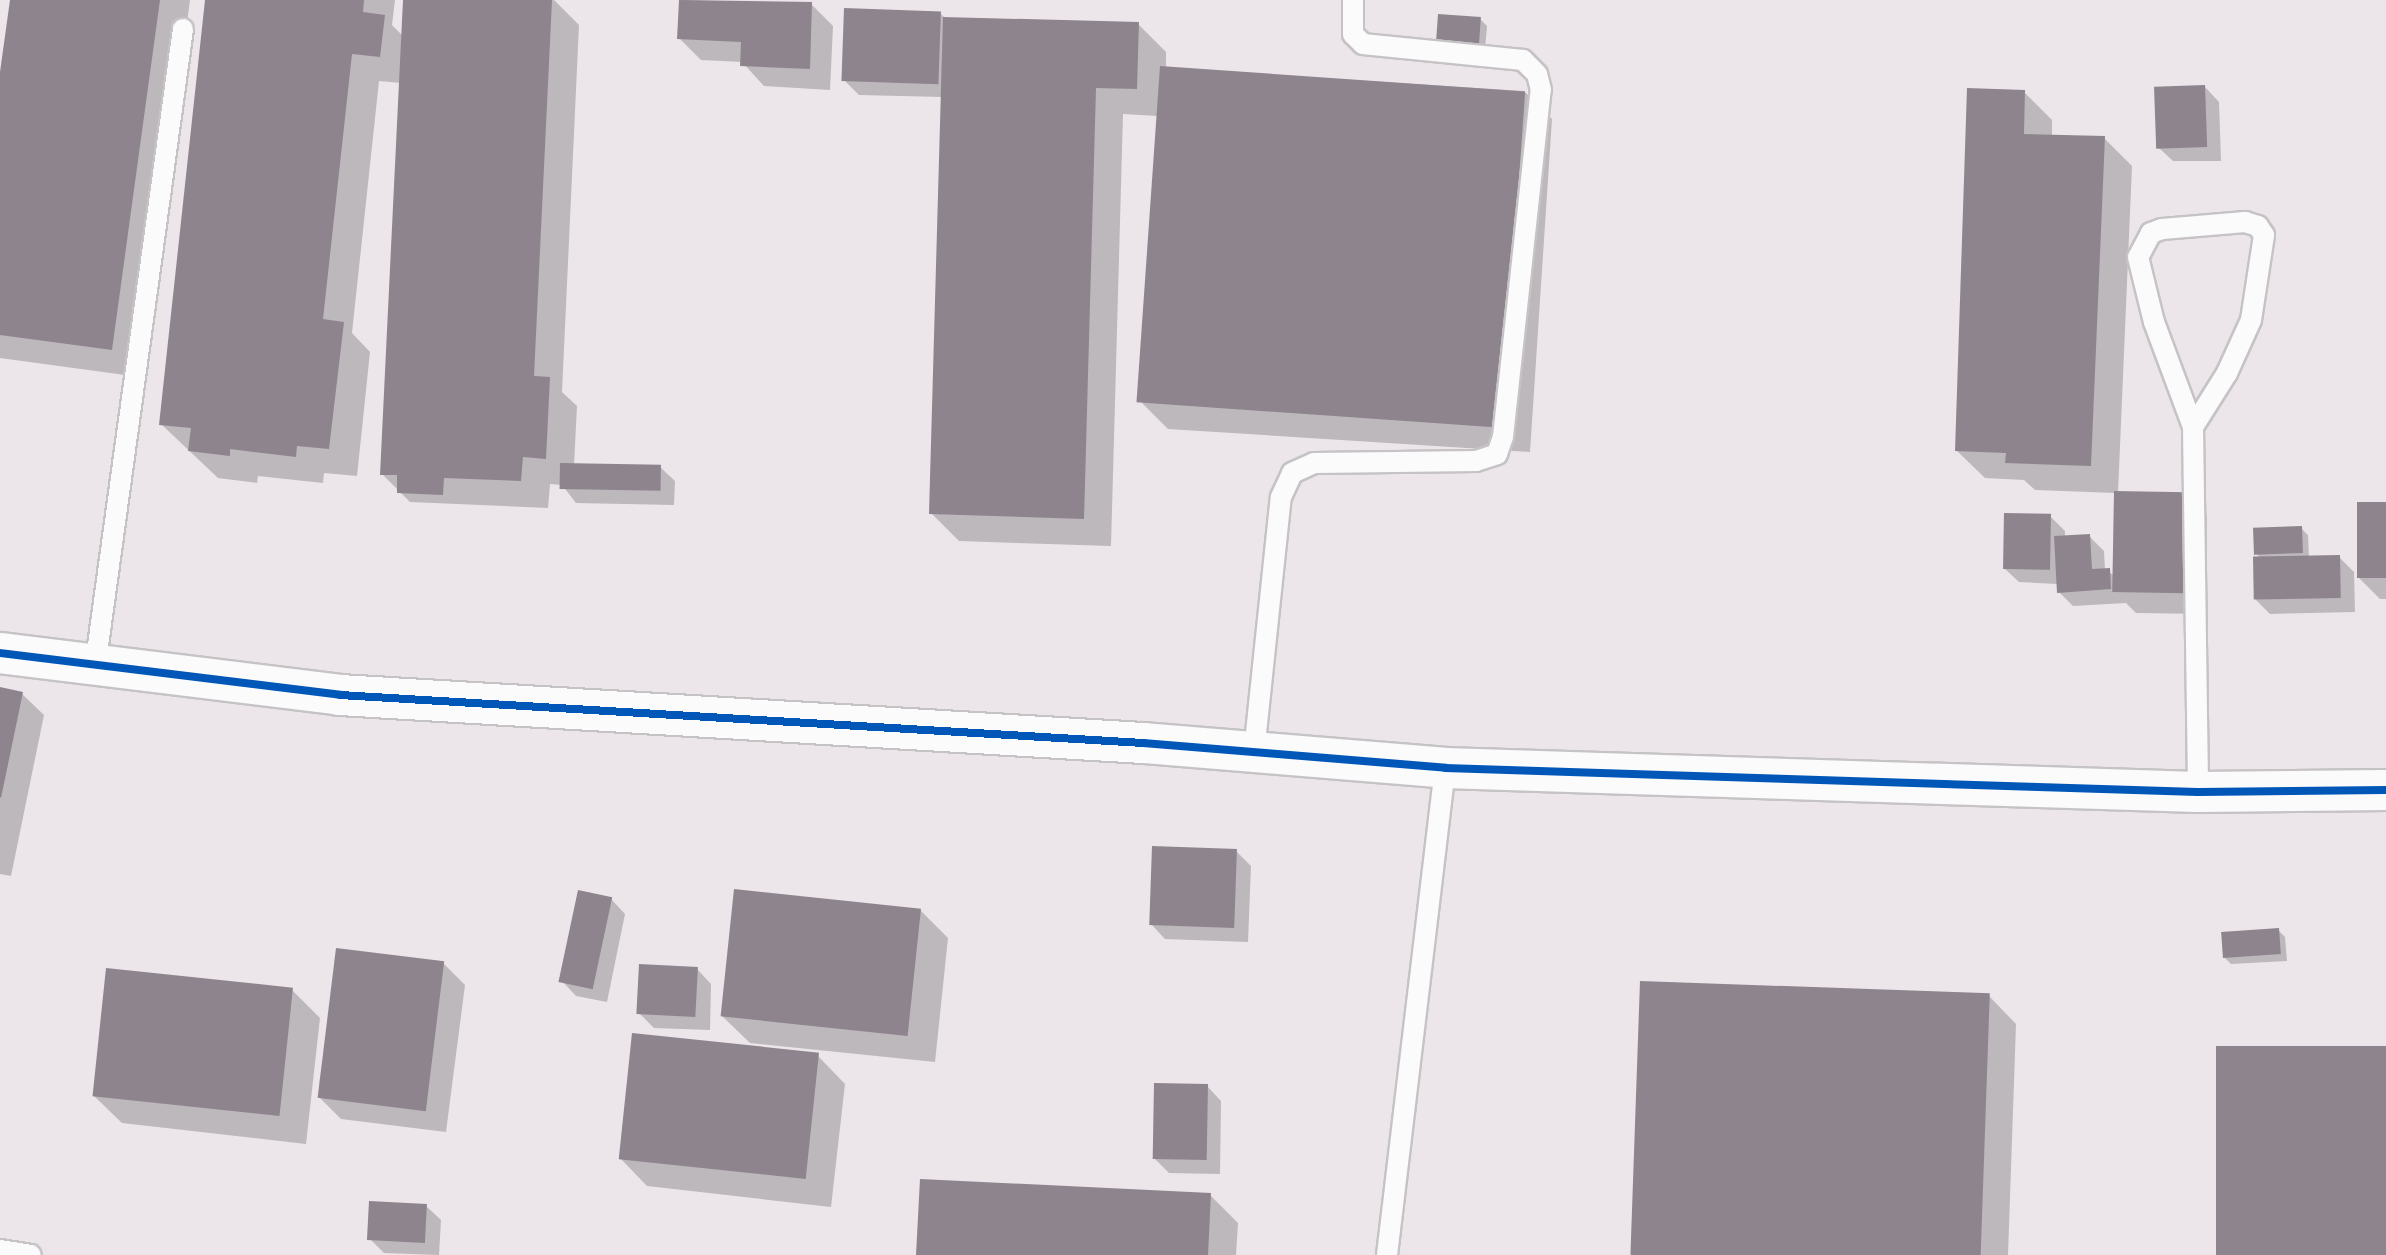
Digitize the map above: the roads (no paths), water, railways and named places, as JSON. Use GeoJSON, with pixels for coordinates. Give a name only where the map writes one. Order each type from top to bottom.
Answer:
{"type":"FeatureCollection","features":[{"type":"Feature","properties":{"kind":"street"},"geometry":{"type":"LineString","coordinates":[[0,653],[340,695],[1254,752],[1445,768],[2198,792],[2386,790]]}},
{"type":"Feature","properties":{"kind":"lane"},"geometry":{"type":"LineString","coordinates":[[1254,752],[1281,497],[1292,473],[1314,463],[1476,461],[1497,454],[1503,437],[1541,90],[1537,74],[1523,60],[1363,44],[1353,34],[1353,0]]}},
{"type":"Feature","properties":{"kind":"lane"},"geometry":{"type":"LineString","coordinates":[[95,667],[183,29]]}},
{"type":"Feature","properties":{"kind":"lane"},"geometry":{"type":"LineString","coordinates":[[2193,427],[2227,373],[2251,320],[2264,235],[2258,226],[2245,222],[2162,229],[2151,233],[2138,257],[2154,322],[2193,427],[2198,792]]}},
{"type":"Feature","properties":{"kind":"lane"},"geometry":{"type":"LineString","coordinates":[[1387,1255],[1445,768]]}},
{"type":"Feature","properties":{"kind":"lane"},"geometry":{"type":"LineString","coordinates":[[0,1250],[31,1255]]}}]}
